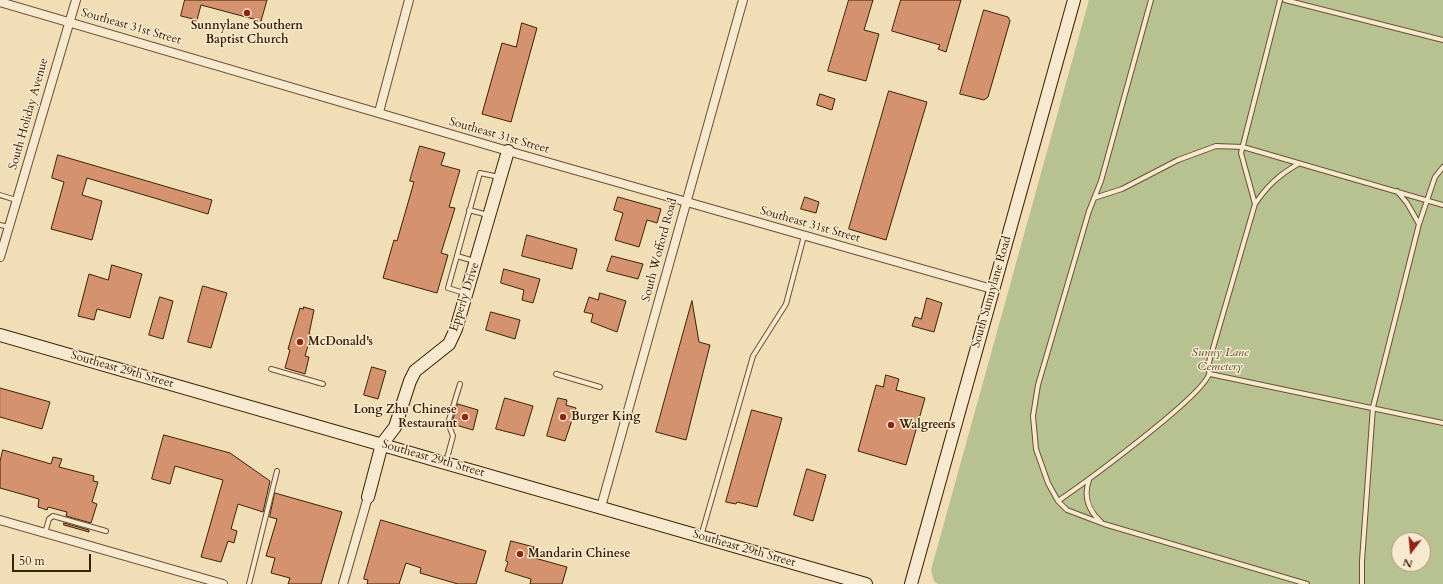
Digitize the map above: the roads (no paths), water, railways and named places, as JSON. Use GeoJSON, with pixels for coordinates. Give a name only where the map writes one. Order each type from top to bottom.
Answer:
{"type":"FeatureCollection","features":[{"type":"Feature","properties":{"kind":"main road","name":"South Sunnylane Road"},"geometry":{"type":"LineString","coordinates":[[910,584],[1074,0]]}},
{"type":"Feature","properties":{"kind":"main road","name":"Epperly Drive"},"geometry":{"type":"LineString","coordinates":[[368,497],[382,444],[395,427],[408,387],[415,371],[449,344],[456,329],[508,151]]}},
{"type":"Feature","properties":{"kind":"main road","name":"Southeast 29th Street"},"geometry":{"type":"LineString","coordinates":[[0,335],[866,584]]}},
{"type":"Feature","properties":{"kind":"street","name":"South Holiday Avenue"},"geometry":{"type":"LineString","coordinates":[[0,257],[76,0]]}},
{"type":"Feature","properties":{"kind":"street"},"geometry":{"type":"LineString","coordinates":[[379,112],[409,0]]}},
{"type":"Feature","properties":{"kind":"street","name":"South Wofford Road"},"geometry":{"type":"LineString","coordinates":[[601,507],[742,0]]}},
{"type":"Feature","properties":{"kind":"street","name":"Southeast 31st Street"},"geometry":{"type":"LineString","coordinates":[[0,2],[508,151],[992,290]]}},
{"type":"Feature","properties":{"kind":"street","name":"Epperly Drive"},"geometry":{"type":"LineString","coordinates":[[343,584],[368,497]]}},
{"type":"Feature","properties":{"kind":"street"},"geometry":{"type":"LineString","coordinates":[[0,520],[223,584]]}},
{"type":"Feature","properties":{"kind":"lane"},"geometry":{"type":"LineString","coordinates":[[1151,0],[1101,180],[1088,211],[1038,385],[1033,416],[1034,437],[1041,466],[1050,488],[1058,501],[1067,510],[1104,524],[1307,584]]}},
{"type":"Feature","properties":{"kind":"lane"},"geometry":{"type":"LineString","coordinates":[[1255,204],[1241,153],[1280,0]]}},
{"type":"Feature","properties":{"kind":"lane"},"geometry":{"type":"LineString","coordinates":[[1285,0],[1443,40]]}},
{"type":"Feature","properties":{"kind":"lane"},"geometry":{"type":"LineString","coordinates":[[1094,198],[1122,189],[1178,160],[1216,146],[1243,147],[1443,205]]}},
{"type":"Feature","properties":{"kind":"lane"},"geometry":{"type":"LineString","coordinates":[[1058,501],[1090,480],[1178,408],[1199,388],[1210,374],[1209,362],[1255,204],[1267,187],[1280,174],[1298,164]]}},
{"type":"Feature","properties":{"kind":"lane"},"geometry":{"type":"LineString","coordinates":[[1362,584],[1362,561],[1373,407],[1419,224],[1435,177],[1443,167]]}},
{"type":"Feature","properties":{"kind":"lane"},"geometry":{"type":"LineString","coordinates":[[467,294],[448,288],[480,172],[501,178]]}},
{"type":"Feature","properties":{"kind":"lane"},"geometry":{"type":"LineString","coordinates":[[1396,191],[1407,203],[1419,224]]}},
{"type":"Feature","properties":{"kind":"lane"},"geometry":{"type":"LineString","coordinates":[[0,195],[16,200]]}},
{"type":"Feature","properties":{"kind":"lane"},"geometry":{"type":"LineString","coordinates":[[470,210],[490,216]]}},
{"type":"Feature","properties":{"kind":"lane"},"geometry":{"type":"LineString","coordinates":[[0,224],[9,227]]}},
{"type":"Feature","properties":{"kind":"lane"},"geometry":{"type":"LineString","coordinates":[[701,536],[753,356],[786,304],[804,236]]}},
{"type":"Feature","properties":{"kind":"lane"},"geometry":{"type":"LineString","coordinates":[[457,256],[476,262]]}},
{"type":"Feature","properties":{"kind":"lane"},"geometry":{"type":"LineString","coordinates":[[271,369],[323,384]]}},
{"type":"Feature","properties":{"kind":"lane"},"geometry":{"type":"LineString","coordinates":[[556,374],[600,387]]}},
{"type":"Feature","properties":{"kind":"lane"},"geometry":{"type":"LineString","coordinates":[[1210,374],[1373,407],[1443,423]]}},
{"type":"Feature","properties":{"kind":"lane"},"geometry":{"type":"LineString","coordinates":[[446,463],[453,436],[448,423],[460,384]]}},
{"type":"Feature","properties":{"kind":"lane"},"geometry":{"type":"LineString","coordinates":[[249,584],[278,471]]}},
{"type":"Feature","properties":{"kind":"lane"},"geometry":{"type":"LineString","coordinates":[[1090,480],[1087,488],[1087,502],[1092,514],[1104,524]]}},
{"type":"Feature","properties":{"kind":"lane"},"geometry":{"type":"LineString","coordinates":[[45,533],[49,519],[53,516],[106,531]]}},
{"type":"Feature","properties":{"kind":"place","name":"Sunnylane Southern Baptist Church"},"geometry":{"type":"Point","coordinates":[247,13]}},
{"type":"Feature","properties":{"kind":"place","name":"McDonald's"},"geometry":{"type":"Point","coordinates":[300,342]}},
{"type":"Feature","properties":{"kind":"place","name":"Long Zhu Chinese Restaurant"},"geometry":{"type":"Point","coordinates":[465,417]}},
{"type":"Feature","properties":{"kind":"place","name":"Burger King"},"geometry":{"type":"Point","coordinates":[563,417]}},
{"type":"Feature","properties":{"kind":"place","name":"Walgreens"},"geometry":{"type":"Point","coordinates":[891,425]}},
{"type":"Feature","properties":{"kind":"place","name":"Mandarin Chinese"},"geometry":{"type":"Point","coordinates":[520,554]}},
{"type":"Feature","properties":{"kind":"park label","name":"Sunny Lane Cemetery"},"geometry":{"type":"Point","coordinates":[1220,360]}}]}
